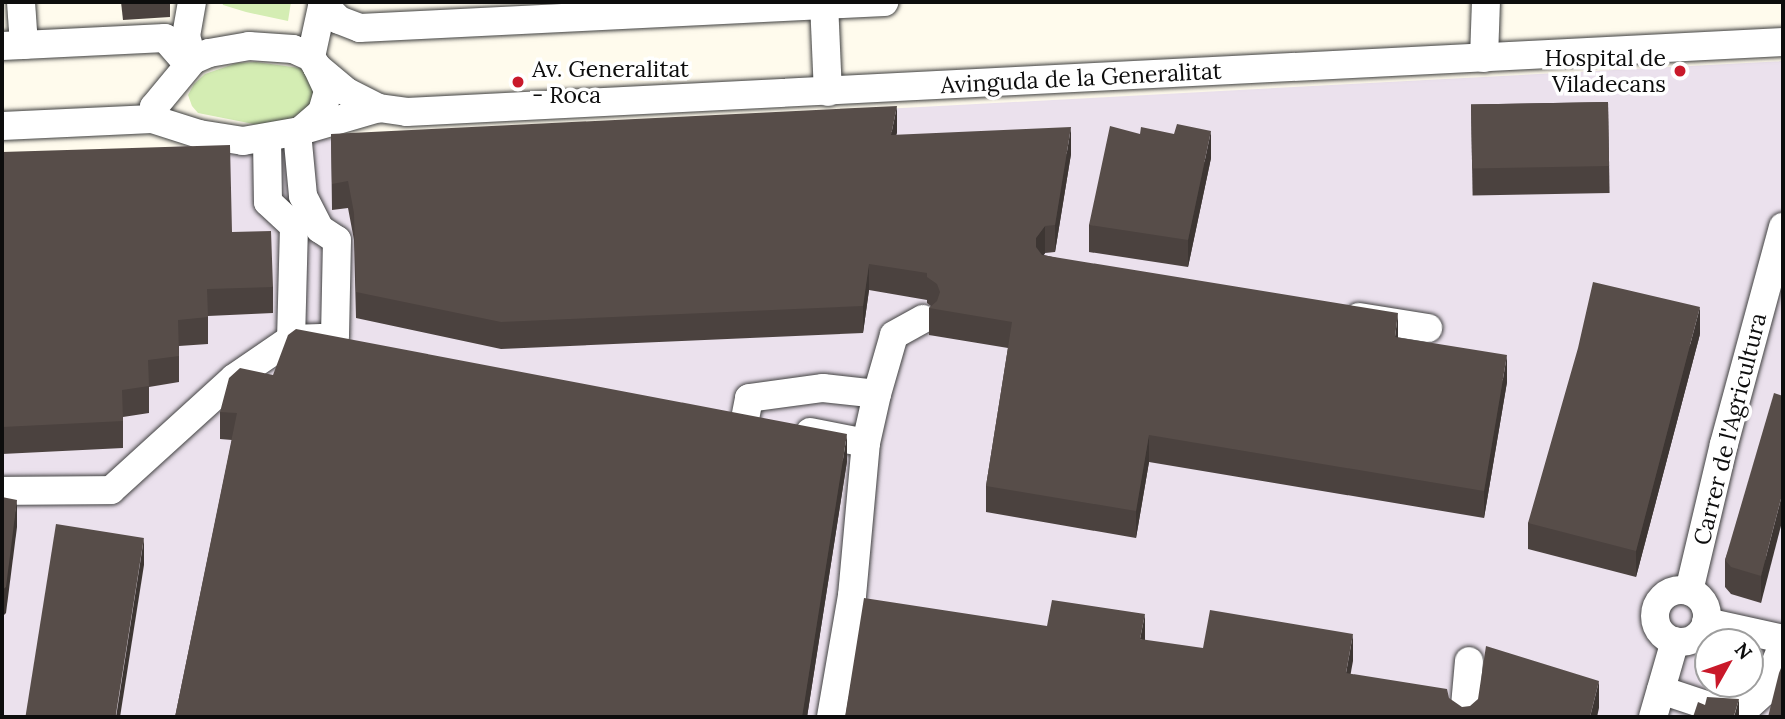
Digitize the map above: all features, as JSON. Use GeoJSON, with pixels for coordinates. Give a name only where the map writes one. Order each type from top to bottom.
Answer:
{"type":"FeatureCollection","features":[{"type":"Feature","properties":{"kind":"street"},"geometry":{"type":"LineString","coordinates":[[21,2],[13,45],[165,38],[185,69]]}},
{"type":"Feature","properties":{"kind":"street"},"geometry":{"type":"LineString","coordinates":[[192,2],[186,36],[185,69],[170,98],[174,117],[200,134]]}},
{"type":"Feature","properties":{"kind":"street"},"geometry":{"type":"LineString","coordinates":[[323,2],[339,20],[360,28],[884,2]]}},
{"type":"Feature","properties":{"kind":"street"},"geometry":{"type":"LineString","coordinates":[[298,132],[322,112],[328,91],[314,62],[323,2]]}},
{"type":"Feature","properties":{"kind":"street"},"geometry":{"type":"LineString","coordinates":[[1484,58],[1486,2]]}},
{"type":"Feature","properties":{"kind":"street"},"geometry":{"type":"LineString","coordinates":[[824,3],[828,92]]}},
{"type":"Feature","properties":{"kind":"street","name":"Avinguda de la Generalitat"},"geometry":{"type":"LineString","coordinates":[[379,108],[407,112],[496,109],[1783,43]]}},
{"type":"Feature","properties":{"kind":"street"},"geometry":{"type":"LineString","coordinates":[[152,119],[154,107],[185,69],[209,53],[249,46],[293,50],[314,62],[347,92],[379,108]]}},
{"type":"Feature","properties":{"kind":"street"},"geometry":{"type":"LineString","coordinates":[[2,126],[152,119],[200,134],[243,141],[298,132],[379,108]]}},
{"type":"Feature","properties":{"kind":"street"},"geometry":{"type":"LineString","coordinates":[[2,491],[111,490],[234,378],[291,339],[347,340],[337,240],[320,229],[303,196],[298,132]]}},
{"type":"Feature","properties":{"kind":"street"},"geometry":{"type":"LineString","coordinates":[[267,139],[268,202],[295,226],[291,339]]}},
{"type":"Feature","properties":{"kind":"street","name":"Carrer de l'Agricultura"},"geometry":{"type":"LineString","coordinates":[[1689,592],[1724,444],[1783,226]]}},
{"type":"Feature","properties":{"kind":"street"},"geometry":{"type":"LineString","coordinates":[[1333,312],[1428,328]]}},
{"type":"Feature","properties":{"kind":"street"},"geometry":{"type":"LineString","coordinates":[[831,717],[852,596],[866,443],[877,394],[894,335],[923,319]]}},
{"type":"Feature","properties":{"kind":"street"},"geometry":{"type":"LineString","coordinates":[[866,443],[755,421],[749,398],[823,388],[877,394]]}},
{"type":"Feature","properties":{"kind":"street"},"geometry":{"type":"LineString","coordinates":[[1673,591],[1689,592],[1705,607],[1706,622],[1703,629],[1691,640],[1675,641],[1661,633],[1657,625],[1656,609],[1665,595],[1673,591]]}},
{"type":"Feature","properties":{"kind":"street"},"geometry":{"type":"LineString","coordinates":[[1661,690],[1718,709],[1746,708],[1764,692],[1783,642],[1706,622]]}},
{"type":"Feature","properties":{"kind":"street"},"geometry":{"type":"LineString","coordinates":[[1653,717],[1675,641]]}},
{"type":"Feature","properties":{"kind":"street"},"geometry":{"type":"LineString","coordinates":[[1464,717],[1469,661]]}},
{"type":"Feature","properties":{"kind":"shaded area"},"geometry":{"type":"Polygon","coordinates":[[[1783,61],[1783,717],[2,717],[2,156],[1783,61]]]}},
{"type":"Feature","properties":{"kind":"green space"},"geometry":{"type":"Polygon","coordinates":[[[222,2],[291,2],[288,21],[246,12],[223,5],[222,2]]]}},
{"type":"Feature","properties":{"kind":"green space"},"geometry":{"type":"Polygon","coordinates":[[[256,62],[300,68],[313,79],[317,89],[313,104],[288,121],[258,125],[198,113],[192,106],[188,95],[194,84],[205,74],[237,63],[256,62]]]}},
{"type":"Feature","properties":{"kind":"building"},"geometry":{"type":"Polygon","coordinates":[[[1608,102],[1609,166],[1472,168],[1471,104],[1608,102]]]}},
{"type":"Feature","properties":{"kind":"building"},"geometry":{"type":"Polygon","coordinates":[[[897,106],[891,135],[1071,127],[1055,225],[1045,226],[1036,238],[1036,247],[1042,255],[1398,313],[1395,337],[1507,355],[1484,491],[1149,435],[1136,511],[986,486],[1012,322],[929,308],[937,301],[940,292],[937,284],[927,277],[927,273],[869,264],[863,306],[501,322],[356,292],[354,213],[348,181],[332,184],[331,134],[897,106]]]}},
{"type":"Feature","properties":{"kind":"building"},"geometry":{"type":"Polygon","coordinates":[[[1177,124],[1211,131],[1188,240],[1089,225],[1110,126],[1140,134],[1141,127],[1174,134],[1177,124]]]}},
{"type":"Feature","properties":{"kind":"building"},"geometry":{"type":"Polygon","coordinates":[[[230,145],[232,232],[271,231],[273,287],[207,289],[208,317],[178,320],[179,356],[148,360],[149,386],[122,390],[123,421],[2,427],[2,152],[230,145]]]}},
{"type":"Feature","properties":{"kind":"building"},"geometry":{"type":"Polygon","coordinates":[[[1593,282],[1700,307],[1636,551],[1528,523],[1578,348],[1593,282]]]}},
{"type":"Feature","properties":{"kind":"building"},"geometry":{"type":"Polygon","coordinates":[[[296,329],[847,434],[802,717],[175,717],[237,413],[220,412],[229,378],[240,368],[273,375],[288,335],[296,329]]]}},
{"type":"Feature","properties":{"kind":"building"},"geometry":{"type":"Polygon","coordinates":[[[1774,393],[1783,396],[1783,491],[1761,576],[1731,567],[1725,560],[1774,393]]]}},
{"type":"Feature","properties":{"kind":"building"},"geometry":{"type":"Polygon","coordinates":[[[2,497],[17,500],[6,587],[2,590],[2,497]]]}},
{"type":"Feature","properties":{"kind":"building"},"geometry":{"type":"Polygon","coordinates":[[[56,524],[144,538],[116,717],[25,717],[56,524]]]}},
{"type":"Feature","properties":{"kind":"building"},"geometry":{"type":"Polygon","coordinates":[[[864,598],[1047,626],[1052,600],[1145,614],[1140,639],[1203,648],[1210,610],[1353,634],[1346,673],[1447,689],[1449,698],[1462,707],[1470,706],[1478,699],[1486,646],[1599,681],[1590,717],[845,717],[864,598]]]}},
{"type":"Feature","properties":{"kind":"building"},"geometry":{"type":"Polygon","coordinates":[[[1783,663],[1783,717],[1768,717],[1779,673],[1783,663]]]}},
{"type":"Feature","properties":{"kind":"building"},"geometry":{"type":"Polygon","coordinates":[[[1707,698],[1739,699],[1734,716],[1737,717],[1693,717],[1698,702],[1705,705],[1707,698]]]}},
{"type":"Feature","properties":{"kind":"place","name":"Hospital de Viladecans"},"geometry":{"type":"Point","coordinates":[1680,71]}},
{"type":"Feature","properties":{"kind":"place","name":"Av. Generalitat - Roca"},"geometry":{"type":"Point","coordinates":[518,82]}}]}
